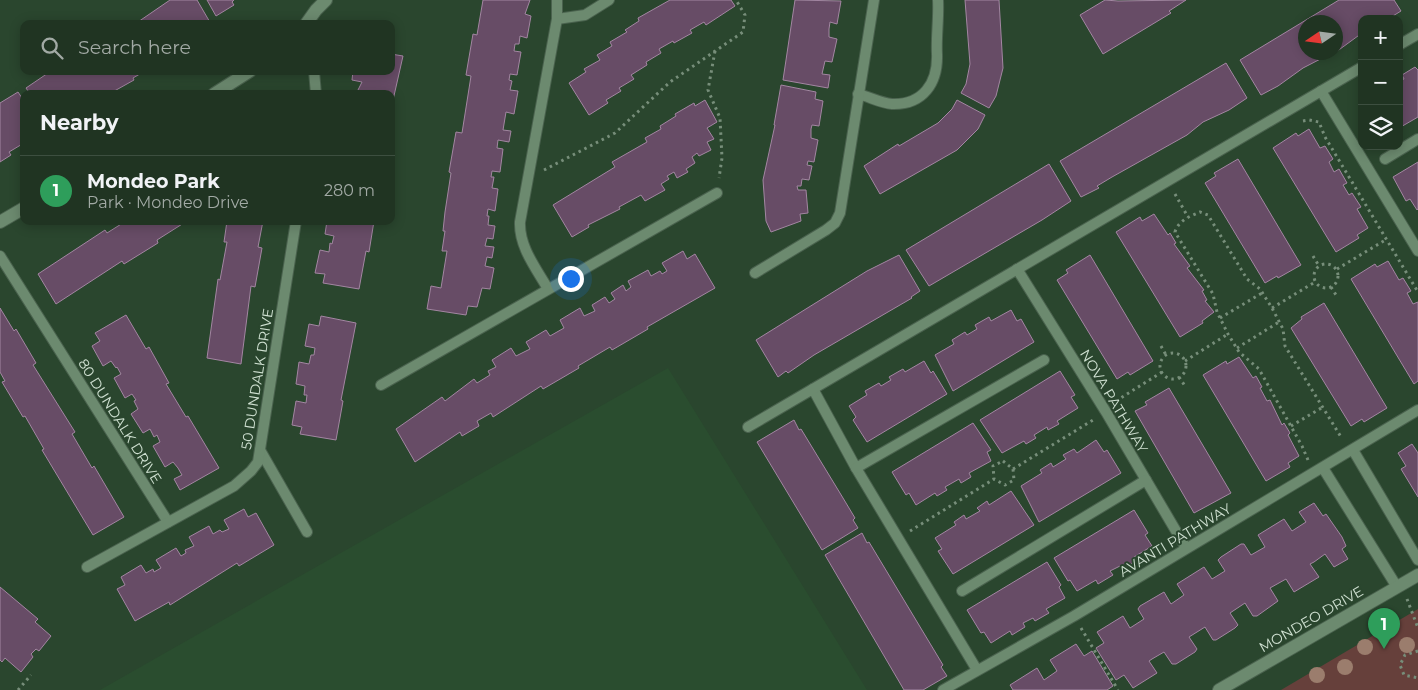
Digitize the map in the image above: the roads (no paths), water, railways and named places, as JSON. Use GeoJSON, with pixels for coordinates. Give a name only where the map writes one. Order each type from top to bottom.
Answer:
{"type":"FeatureCollection","features":[{"type":"Feature","properties":{"kind":"street"},"geometry":{"type":"LineString","coordinates":[[309,20],[326,0]]}},
{"type":"Feature","properties":{"kind":"street"},"geometry":{"type":"LineString","coordinates":[[220,90],[244,75]]}},
{"type":"Feature","properties":{"kind":"street"},"geometry":{"type":"LineString","coordinates":[[0,222],[20,210]]}},
{"type":"Feature","properties":{"kind":"street","name":"MONDEO DRIVE"},"geometry":{"type":"LineString","coordinates":[[1219,690],[1418,575]]}},
{"type":"Feature","properties":{"kind":"lane"},"geometry":{"type":"LineString","coordinates":[[548,289],[523,244],[520,234],[557,19],[557,0]]}},
{"type":"Feature","properties":{"kind":"lane"},"geometry":{"type":"LineString","coordinates":[[557,19],[585,15],[609,0]]}},
{"type":"Feature","properties":{"kind":"lane"},"geometry":{"type":"LineString","coordinates":[[756,273],[826,230],[838,218],[842,208],[842,192],[874,0]]}},
{"type":"Feature","properties":{"kind":"lane"},"geometry":{"type":"LineString","coordinates":[[858,94],[888,103],[902,103],[918,98],[930,88],[938,67],[938,0]]}},
{"type":"Feature","properties":{"kind":"lane"},"geometry":{"type":"LineString","coordinates":[[1403,43],[1418,34]]}},
{"type":"Feature","properties":{"kind":"lane"},"geometry":{"type":"LineString","coordinates":[[748,427],[1358,69]]}},
{"type":"Feature","properties":{"kind":"lane"},"geometry":{"type":"LineString","coordinates":[[314,75],[316,90]]}},
{"type":"Feature","properties":{"kind":"lane"},"geometry":{"type":"LineString","coordinates":[[1321,92],[1418,251]]}},
{"type":"Feature","properties":{"kind":"lane"},"geometry":{"type":"LineString","coordinates":[[1385,159],[1418,139]]}},
{"type":"Feature","properties":{"kind":"lane"},"geometry":{"type":"LineString","coordinates":[[381,385],[717,193]]}},
{"type":"Feature","properties":{"kind":"lane","name":"50 DUNDALK DRIVE"},"geometry":{"type":"LineString","coordinates":[[168,522],[240,482],[258,462],[295,225]]}},
{"type":"Feature","properties":{"kind":"lane","name":"80 DUNDALK DRIVE"},"geometry":{"type":"LineString","coordinates":[[0,256],[168,522]]}},
{"type":"Feature","properties":{"kind":"lane","name":"NOVA PATHWAY"},"geometry":{"type":"LineString","coordinates":[[1017,269],[1105,410],[1186,548]]}},
{"type":"Feature","properties":{"kind":"lane"},"geometry":{"type":"LineString","coordinates":[[856,468],[1044,360]]}},
{"type":"Feature","properties":{"kind":"lane"},"geometry":{"type":"LineString","coordinates":[[812,390],[856,468],[977,670]]}},
{"type":"Feature","properties":{"kind":"lane","name":"AVANTI PATHWAY"},"geometry":{"type":"LineString","coordinates":[[944,690],[1074,616],[1418,410]]}},
{"type":"Feature","properties":{"kind":"lane"},"geometry":{"type":"LineString","coordinates":[[260,450],[307,532]]}},
{"type":"Feature","properties":{"kind":"lane"},"geometry":{"type":"LineString","coordinates":[[1352,450],[1418,560]]}},
{"type":"Feature","properties":{"kind":"lane"},"geometry":{"type":"LineString","coordinates":[[1324,468],[1399,586]]}},
{"type":"Feature","properties":{"kind":"lane"},"geometry":{"type":"LineString","coordinates":[[962,590],[1146,480]]}},
{"type":"Feature","properties":{"kind":"lane"},"geometry":{"type":"LineString","coordinates":[[87,567],[168,522]]}},
{"type":"Feature","properties":{"kind":"place","name":"Mondeo Park"},"geometry":{"type":"Point","coordinates":[1384,649]}}]}
